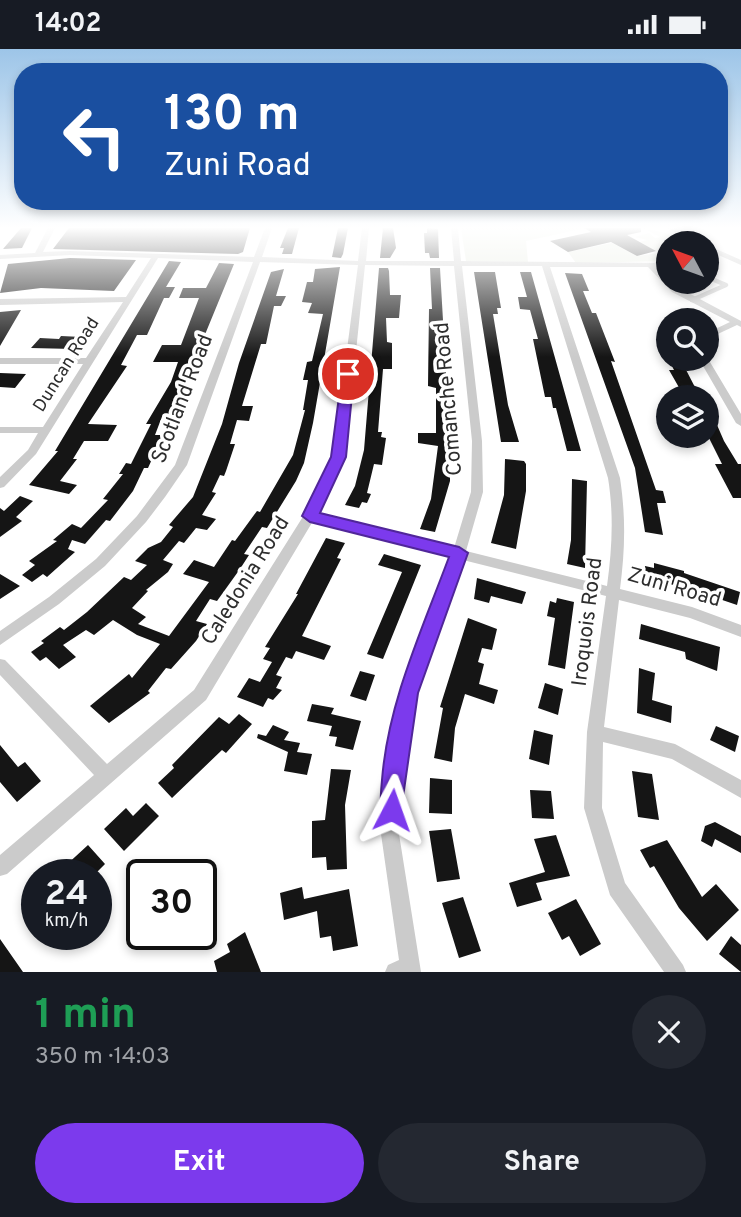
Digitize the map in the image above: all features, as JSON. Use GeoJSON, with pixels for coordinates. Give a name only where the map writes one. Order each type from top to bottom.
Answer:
{"type":"FeatureCollection","features":[{"type":"Feature","properties":{"kind":"street","name":"Duncan Road"},"geometry":{"type":"LineString","coordinates":[[0,484],[32,452],[146,271]]}},
{"type":"Feature","properties":{"kind":"street","name":"Scotland Road"},"geometry":{"type":"LineString","coordinates":[[0,639],[79,583],[126,541],[161,496],[181,465],[253,271]]}},
{"type":"Feature","properties":{"kind":"street","name":"Caledonia Road"},"geometry":{"type":"LineString","coordinates":[[0,867],[200,695],[310,516],[339,457],[360,271]]}},
{"type":"Feature","properties":{"kind":"street","name":"Comanche Road"},"geometry":{"type":"LineString","coordinates":[[405,970],[390,834],[395,760],[408,693],[459,553],[477,492],[478,470],[459,271]]}},
{"type":"Feature","properties":{"kind":"street","name":"Iroquois Road"},"geometry":{"type":"LineString","coordinates":[[548,271],[614,478],[619,510],[614,593],[595,732],[593,808],[617,888],[676,972]]}},
{"type":"Feature","properties":{"kind":"street"},"geometry":{"type":"LineString","coordinates":[[687,294],[692,300],[739,323]]}},
{"type":"Feature","properties":{"kind":"street"},"geometry":{"type":"LineString","coordinates":[[0,302],[127,299]]}},
{"type":"Feature","properties":{"kind":"street"},"geometry":{"type":"LineString","coordinates":[[719,331],[739,323]]}},
{"type":"Feature","properties":{"kind":"street"},"geometry":{"type":"LineString","coordinates":[[0,361],[87,362]]}},
{"type":"Feature","properties":{"kind":"street"},"geometry":{"type":"LineString","coordinates":[[711,371],[741,423]]}},
{"type":"Feature","properties":{"kind":"street"},"geometry":{"type":"LineString","coordinates":[[0,430],[45,430]]}},
{"type":"Feature","properties":{"kind":"street","name":"Zuni Road"},"geometry":{"type":"LineString","coordinates":[[310,516],[692,613],[741,631]]}},
{"type":"Feature","properties":{"kind":"street"},"geometry":{"type":"LineString","coordinates":[[0,664],[106,775]]}},
{"type":"Feature","properties":{"kind":"street"},"geometry":{"type":"LineString","coordinates":[[595,732],[675,752],[741,789]]}},
{"type":"Feature","properties":{"kind":"lane"},"geometry":{"type":"LineString","coordinates":[[692,300],[706,294]]}},
{"type":"Feature","properties":{"kind":"building"},"geometry":{"type":"Polygon","coordinates":[[[6,271],[128,271],[114,291],[41,288],[0,293],[6,271]]]}},
{"type":"Feature","properties":{"kind":"building"},"geometry":{"type":"Polygon","coordinates":[[[163,271],[176,271],[166,287],[175,287],[169,298],[164,298],[147,335],[137,335],[121,365],[127,366],[88,424],[117,425],[108,441],[84,441],[73,459],[77,459],[60,481],[77,485],[69,494],[29,485],[58,451],[55,451],[163,271]]]}},
{"type":"Feature","properties":{"kind":"building"},"geometry":{"type":"Polygon","coordinates":[[[215,271],[231,271],[172,414],[163,414],[155,435],[163,435],[148,468],[144,468],[133,491],[110,521],[106,520],[85,544],[72,540],[68,549],[75,552],[47,577],[43,574],[32,582],[22,575],[35,565],[29,561],[57,541],[53,540],[72,524],[81,528],[108,500],[103,499],[123,474],[119,474],[126,463],[131,464],[151,424],[146,424],[171,382],[178,362],[153,362],[162,345],[181,345],[199,298],[179,298],[183,288],[206,288],[215,271]]]}},
{"type":"Feature","properties":{"kind":"building"},"geometry":{"type":"Polygon","coordinates":[[[283,271],[276,296],[286,296],[281,306],[274,306],[266,344],[261,344],[242,406],[253,406],[249,421],[237,420],[230,444],[235,444],[226,471],[224,476],[220,475],[212,492],[216,493],[202,515],[216,519],[207,530],[196,528],[184,543],[179,541],[163,560],[173,564],[168,572],[146,590],[148,591],[132,608],[146,617],[138,624],[169,636],[209,582],[183,574],[194,560],[214,567],[232,540],[235,541],[257,511],[260,512],[293,455],[305,410],[308,380],[303,380],[307,362],[312,361],[323,314],[308,313],[312,303],[302,302],[307,282],[313,282],[315,271],[339,271],[313,423],[304,463],[296,481],[267,528],[262,527],[244,554],[249,555],[240,569],[217,601],[210,599],[196,621],[207,624],[196,641],[171,669],[166,668],[148,691],[150,693],[109,723],[90,706],[129,674],[132,678],[160,644],[137,635],[113,620],[94,635],[86,630],[63,645],[76,657],[59,669],[46,657],[40,661],[31,652],[60,627],[64,630],[87,612],[124,577],[131,580],[147,565],[135,561],[148,548],[161,542],[173,527],[169,525],[193,497],[222,424],[239,363],[271,272],[283,271]]]}},
{"type":"Feature","properties":{"kind":"building"},"geometry":{"type":"Polygon","coordinates":[[[379,271],[389,271],[390,295],[401,295],[399,318],[386,318],[387,342],[392,343],[392,369],[383,369],[378,432],[382,432],[381,437],[386,438],[382,465],[374,464],[367,493],[371,494],[367,503],[362,502],[359,508],[345,505],[355,486],[364,450],[379,271]]]}},
{"type":"Feature","properties":{"kind":"building"},"geometry":{"type":"Polygon","coordinates":[[[430,271],[440,271],[450,481],[435,532],[420,529],[431,499],[438,446],[418,443],[418,433],[436,433],[436,388],[428,386],[429,309],[432,309],[430,271]]]}},
{"type":"Feature","properties":{"kind":"building"},"geometry":{"type":"Polygon","coordinates":[[[474,272],[495,272],[501,308],[497,308],[498,314],[493,314],[508,405],[519,442],[501,442],[474,272]]]}},
{"type":"Feature","properties":{"kind":"building"},"geometry":{"type":"Polygon","coordinates":[[[520,272],[531,272],[581,451],[567,451],[556,408],[553,408],[551,397],[545,397],[533,339],[538,339],[530,310],[520,309],[518,297],[527,297],[520,272]]]}},
{"type":"Feature","properties":{"kind":"building"},"geometry":{"type":"Polygon","coordinates":[[[565,273],[582,274],[589,291],[583,291],[592,313],[596,313],[615,362],[611,361],[656,490],[663,491],[666,503],[657,503],[663,535],[645,532],[635,468],[565,273]]]}},
{"type":"Feature","properties":{"kind":"building"},"geometry":{"type":"Polygon","coordinates":[[[21,310],[0,346],[0,312],[21,310]]]}},
{"type":"Feature","properties":{"kind":"building"},"geometry":{"type":"Polygon","coordinates":[[[61,336],[82,337],[74,349],[31,348],[40,338],[59,339],[61,336]]]}},
{"type":"Feature","properties":{"kind":"building"},"geometry":{"type":"Polygon","coordinates":[[[670,371],[687,371],[694,385],[678,385],[670,371]]]}},
{"type":"Feature","properties":{"kind":"building"},"geometry":{"type":"Polygon","coordinates":[[[0,373],[26,374],[15,388],[0,387],[0,373]]]}},
{"type":"Feature","properties":{"kind":"building"},"geometry":{"type":"Polygon","coordinates":[[[719,430],[738,464],[741,464],[741,498],[733,498],[715,464],[722,464],[714,448],[719,448],[719,430]]]}},
{"type":"Feature","properties":{"kind":"building"},"geometry":{"type":"Polygon","coordinates":[[[505,459],[524,461],[526,464],[526,491],[516,549],[491,543],[504,495],[505,459]]]}},
{"type":"Feature","properties":{"kind":"building"},"geometry":{"type":"Polygon","coordinates":[[[572,479],[587,481],[585,568],[567,564],[571,540],[572,479]]]}},
{"type":"Feature","properties":{"kind":"building"},"geometry":{"type":"Polygon","coordinates":[[[20,496],[33,501],[16,517],[22,521],[0,537],[0,508],[4,511],[20,496]]]}},
{"type":"Feature","properties":{"kind":"building"},"geometry":{"type":"Polygon","coordinates":[[[326,538],[345,543],[337,558],[341,559],[302,636],[331,646],[324,660],[296,651],[292,659],[286,657],[276,675],[282,677],[276,688],[282,690],[273,700],[268,698],[263,707],[237,697],[249,678],[260,682],[272,662],[263,659],[270,648],[265,647],[298,594],[326,538]]]}},
{"type":"Feature","properties":{"kind":"building"},"geometry":{"type":"Polygon","coordinates":[[[384,554],[421,565],[383,659],[367,654],[402,572],[378,565],[384,554]]]}},
{"type":"Feature","properties":{"kind":"building"},"geometry":{"type":"Polygon","coordinates":[[[654,563],[740,592],[737,605],[684,587],[644,579],[645,566],[654,568],[654,563]]]}},
{"type":"Feature","properties":{"kind":"building"},"geometry":{"type":"Polygon","coordinates":[[[0,574],[20,586],[0,599],[0,574]]]}},
{"type":"Feature","properties":{"kind":"building"},"geometry":{"type":"Polygon","coordinates":[[[477,578],[526,592],[522,604],[491,596],[489,603],[474,599],[477,578]]]}},
{"type":"Feature","properties":{"kind":"building"},"geometry":{"type":"Polygon","coordinates":[[[557,598],[574,602],[565,669],[548,665],[555,618],[547,616],[550,601],[556,603],[557,598]]]}},
{"type":"Feature","properties":{"kind":"building"},"geometry":{"type":"Polygon","coordinates":[[[468,618],[497,629],[492,650],[482,648],[478,662],[484,664],[479,684],[498,690],[494,704],[465,694],[455,728],[452,762],[434,758],[443,708],[440,707],[468,618]]]}},
{"type":"Feature","properties":{"kind":"building"},"geometry":{"type":"Polygon","coordinates":[[[641,624],[720,647],[717,671],[686,659],[685,652],[639,639],[641,624]]]}},
{"type":"Feature","properties":{"kind":"building"},"geometry":{"type":"Polygon","coordinates":[[[639,668],[655,673],[652,700],[672,706],[671,723],[637,713],[639,668]]]}},
{"type":"Feature","properties":{"kind":"building"},"geometry":{"type":"Polygon","coordinates":[[[360,671],[375,675],[366,701],[350,696],[360,671]]]}},
{"type":"Feature","properties":{"kind":"building"},"geometry":{"type":"Polygon","coordinates":[[[545,683],[563,689],[558,715],[538,708],[545,683]]]}},
{"type":"Feature","properties":{"kind":"building"},"geometry":{"type":"Polygon","coordinates":[[[312,704],[334,708],[331,714],[361,721],[353,750],[335,746],[337,737],[329,736],[332,726],[307,721],[312,704]]]}},
{"type":"Feature","properties":{"kind":"building"},"geometry":{"type":"Polygon","coordinates":[[[239,714],[252,724],[226,753],[222,750],[172,798],[158,783],[174,768],[172,765],[219,717],[229,724],[239,714]]]}},
{"type":"Feature","properties":{"kind":"building"},"geometry":{"type":"Polygon","coordinates":[[[273,725],[289,732],[284,740],[300,743],[297,752],[312,754],[307,775],[284,771],[288,752],[257,738],[258,734],[266,736],[273,725]]]}},
{"type":"Feature","properties":{"kind":"building"},"geometry":{"type":"Polygon","coordinates":[[[716,726],[739,736],[735,752],[710,740],[716,726]]]}},
{"type":"Feature","properties":{"kind":"building"},"geometry":{"type":"Polygon","coordinates":[[[534,730],[553,735],[549,765],[529,759],[534,730]]]}},
{"type":"Feature","properties":{"kind":"building"},"geometry":{"type":"Polygon","coordinates":[[[0,745],[18,767],[25,762],[41,781],[17,802],[0,782],[0,745]]]}},
{"type":"Feature","properties":{"kind":"building"},"geometry":{"type":"Polygon","coordinates":[[[331,769],[351,770],[345,805],[347,869],[327,870],[326,857],[312,858],[312,821],[325,820],[331,769]]]}},
{"type":"Feature","properties":{"kind":"building"},"geometry":{"type":"Polygon","coordinates":[[[632,771],[652,774],[659,820],[638,817],[632,771]]]}},
{"type":"Feature","properties":{"kind":"building"},"geometry":{"type":"Polygon","coordinates":[[[430,778],[452,780],[452,814],[429,813],[430,778]]]}},
{"type":"Feature","properties":{"kind":"building"},"geometry":{"type":"Polygon","coordinates":[[[530,790],[551,791],[554,819],[532,818],[530,790]]]}},
{"type":"Feature","properties":{"kind":"building"},"geometry":{"type":"Polygon","coordinates":[[[146,803],[159,816],[124,851],[104,829],[126,808],[133,816],[146,803]]]}},
{"type":"Feature","properties":{"kind":"building"},"geometry":{"type":"Polygon","coordinates":[[[715,822],[741,836],[741,853],[715,839],[712,847],[701,841],[705,826],[715,822]]]}},
{"type":"Feature","properties":{"kind":"building"},"geometry":{"type":"Polygon","coordinates":[[[451,829],[460,879],[437,882],[429,831],[451,829]]]}},
{"type":"Feature","properties":{"kind":"building"},"geometry":{"type":"Polygon","coordinates":[[[556,835],[570,876],[536,883],[542,900],[517,907],[509,883],[545,872],[534,839],[556,835]]]}},
{"type":"Feature","properties":{"kind":"building"},"geometry":{"type":"Polygon","coordinates":[[[667,840],[702,897],[716,884],[739,910],[707,941],[679,908],[654,866],[650,868],[640,850],[667,840]]]}},
{"type":"Feature","properties":{"kind":"building"},"geometry":{"type":"Polygon","coordinates":[[[88,845],[101,859],[73,859],[88,845]]]}},
{"type":"Feature","properties":{"kind":"building"},"geometry":{"type":"Polygon","coordinates":[[[302,887],[304,899],[349,889],[358,946],[333,951],[331,936],[320,938],[317,911],[284,920],[280,893],[302,887]]]}},
{"type":"Feature","properties":{"kind":"building"},"geometry":{"type":"Polygon","coordinates":[[[463,897],[481,951],[459,958],[442,903],[463,897]]]}},
{"type":"Feature","properties":{"kind":"building"},"geometry":{"type":"Polygon","coordinates":[[[576,899],[601,944],[580,956],[569,936],[562,940],[548,913],[576,899]]]}},
{"type":"Feature","properties":{"kind":"building"},"geometry":{"type":"Polygon","coordinates":[[[245,932],[261,972],[217,972],[214,961],[230,952],[227,944],[245,932]]]}},
{"type":"Feature","properties":{"kind":"building"},"geometry":{"type":"Polygon","coordinates":[[[731,936],[741,945],[741,972],[719,954],[731,936]]]}},
{"type":"Feature","properties":{"kind":"building"},"geometry":{"type":"Polygon","coordinates":[[[0,939],[23,972],[0,972],[0,939]]]}},
{"type":"Feature","properties":{"kind":"route"},"geometry":{"type":"LineString","coordinates":[[348,374],[339,457],[310,516],[459,553],[408,693],[395,760],[392,810]]}}]}
